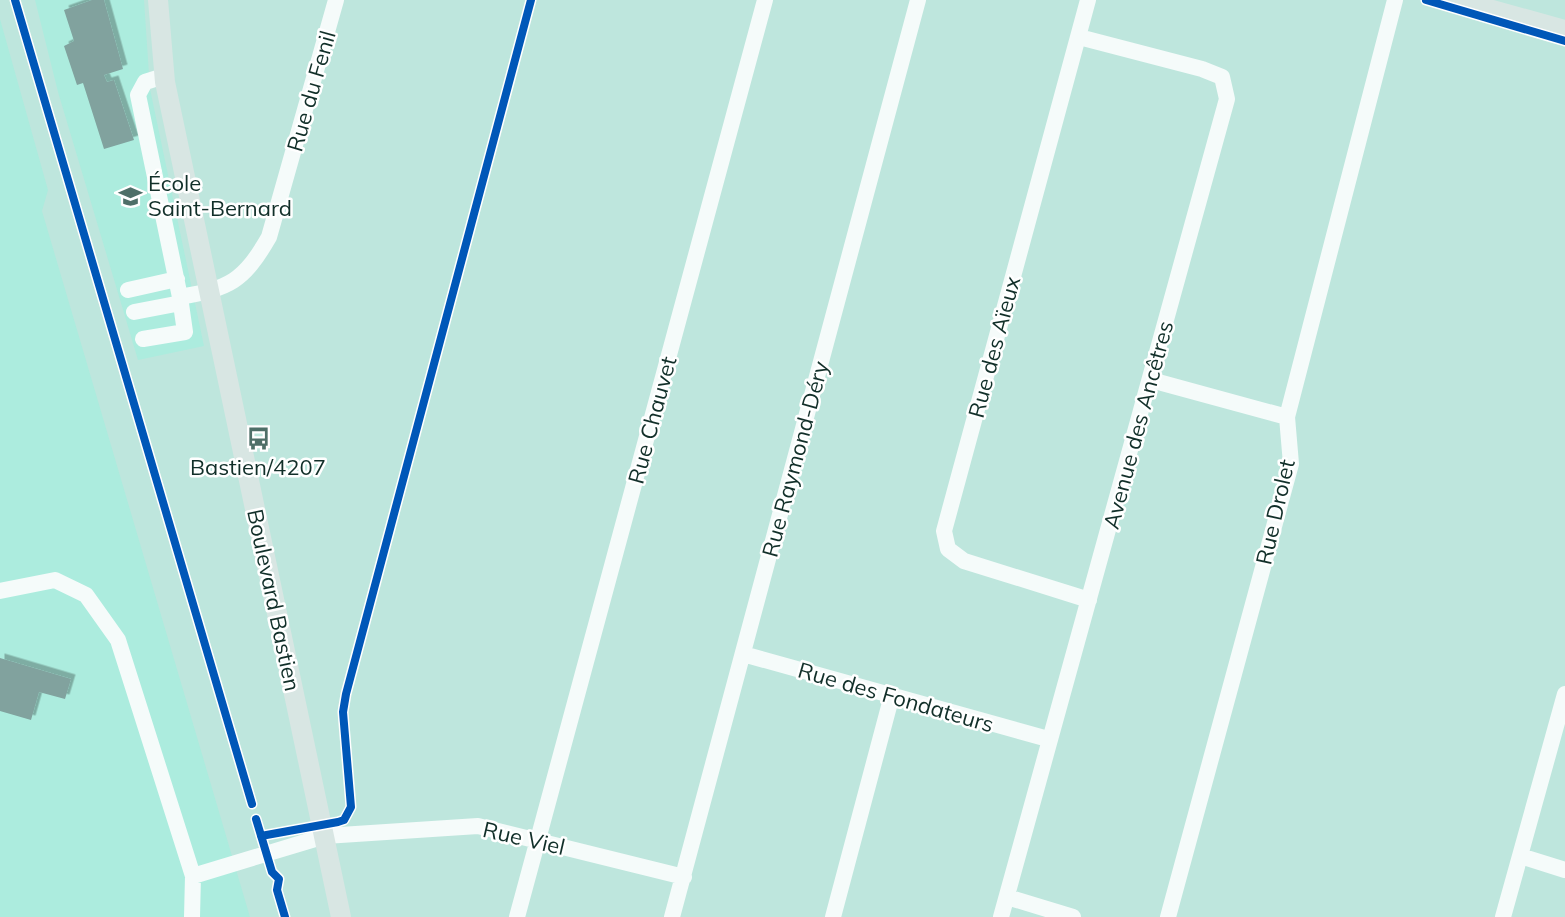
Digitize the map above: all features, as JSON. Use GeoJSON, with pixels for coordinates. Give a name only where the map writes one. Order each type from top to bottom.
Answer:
{"type":"FeatureCollection","features":[{"type":"Feature","properties":{"kind":"main road","name":"Boulevard Bastien"},"geometry":{"type":"LineString","coordinates":[[158,0],[164,76],[207,292],[325,836],[340,917]]}},
{"type":"Feature","properties":{"kind":"main road"},"geometry":{"type":"LineString","coordinates":[[1456,0],[1565,30]]}},
{"type":"Feature","properties":{"kind":"street","name":"Rue du Fenil"},"geometry":{"type":"LineString","coordinates":[[134,312],[229,286],[245,272],[269,237],[336,0]]}},
{"type":"Feature","properties":{"kind":"street","name":"Rue Chauvet"},"geometry":{"type":"LineString","coordinates":[[538,840],[765,0]]}},
{"type":"Feature","properties":{"kind":"street","name":"Rue Raymond-Déry"},"geometry":{"type":"LineString","coordinates":[[672,917],[918,0]]}},
{"type":"Feature","properties":{"kind":"street","name":"Rue des Aïeux"},"geometry":{"type":"LineString","coordinates":[[1088,0],[944,531],[948,549],[964,561],[1089,600]]}},
{"type":"Feature","properties":{"kind":"street","name":"Rue Drolet"},"geometry":{"type":"LineString","coordinates":[[1168,917],[1291,464],[1287,417],[1395,0]]}},
{"type":"Feature","properties":{"kind":"street","name":"Avenue des Ancêtres"},"geometry":{"type":"LineString","coordinates":[[1001,917],[1048,739],[1151,380],[1227,99],[1222,77],[1202,69],[1079,36]]}},
{"type":"Feature","properties":{"kind":"street"},"geometry":{"type":"LineString","coordinates":[[143,339],[185,333],[177,279],[138,94],[145,82],[164,76]]}},
{"type":"Feature","properties":{"kind":"street"},"geometry":{"type":"LineString","coordinates":[[128,290],[177,279]]}},
{"type":"Feature","properties":{"kind":"street"},"geometry":{"type":"LineString","coordinates":[[1151,380],[1287,417]]}},
{"type":"Feature","properties":{"kind":"street"},"geometry":{"type":"LineString","coordinates":[[0,591],[55,580],[86,595],[118,639],[193,876],[192,917]]}},
{"type":"Feature","properties":{"kind":"street","name":"Rue des Fondateurs"},"geometry":{"type":"LineString","coordinates":[[743,654],[1048,739]]}},
{"type":"Feature","properties":{"kind":"street"},"geometry":{"type":"LineString","coordinates":[[1503,917],[1565,694]]}},
{"type":"Feature","properties":{"kind":"street"},"geometry":{"type":"LineString","coordinates":[[833,917],[892,696]]}},
{"type":"Feature","properties":{"kind":"street","name":"Rue Viel"},"geometry":{"type":"LineString","coordinates":[[193,876],[267,856],[325,836],[478,826],[684,877]]}},
{"type":"Feature","properties":{"kind":"street"},"geometry":{"type":"LineString","coordinates":[[517,917],[538,840]]}},
{"type":"Feature","properties":{"kind":"street"},"geometry":{"type":"LineString","coordinates":[[1520,856],[1565,870]]}},
{"type":"Feature","properties":{"kind":"street"},"geometry":{"type":"LineString","coordinates":[[1007,897],[1073,917]]}},
{"type":"Feature","properties":{"kind":"shaded area","name":"École Saint-Bernard"},"geometry":{"type":"Polygon","coordinates":[[[35,0],[144,0],[150,89],[204,346],[138,360],[58,92],[35,0]]]}},
{"type":"Feature","properties":{"kind":"shaded area"},"geometry":{"type":"Polygon","coordinates":[[[0,19],[48,190],[42,211],[250,917],[0,917],[0,19]]]}},
{"type":"Feature","properties":{"kind":"building","name":"École Saint-Bernard"},"geometry":{"type":"Polygon","coordinates":[[[92,0],[104,0],[123,69],[104,75],[107,82],[114,80],[134,140],[104,149],[83,83],[77,85],[64,46],[74,41],[64,10],[92,0]]]}},
{"type":"Feature","properties":{"kind":"building"},"geometry":{"type":"Polygon","coordinates":[[[0,658],[71,679],[65,699],[39,692],[31,720],[0,711],[0,658]]]}},
{"type":"Feature","properties":{"kind":"cycle path"},"geometry":{"type":"LineString","coordinates":[[15,0],[252,804]]}},
{"type":"Feature","properties":{"kind":"cycle path"},"geometry":{"type":"LineString","coordinates":[[261,836],[338,822],[344,820],[351,807],[343,712],[346,694],[531,0]]}},
{"type":"Feature","properties":{"kind":"cycle path"},"geometry":{"type":"LineString","coordinates":[[1426,0],[1565,41]]}},
{"type":"Feature","properties":{"kind":"cycle path"},"geometry":{"type":"LineString","coordinates":[[256,819],[272,872],[279,879],[277,890],[285,917]]}},
{"type":"Feature","properties":{"kind":"place","name":"École Saint-Bernard"},"geometry":{"type":"Point","coordinates":[130,196]}},
{"type":"Feature","properties":{"kind":"place","name":"Bastien/4207"},"geometry":{"type":"Point","coordinates":[258,438]}}]}
